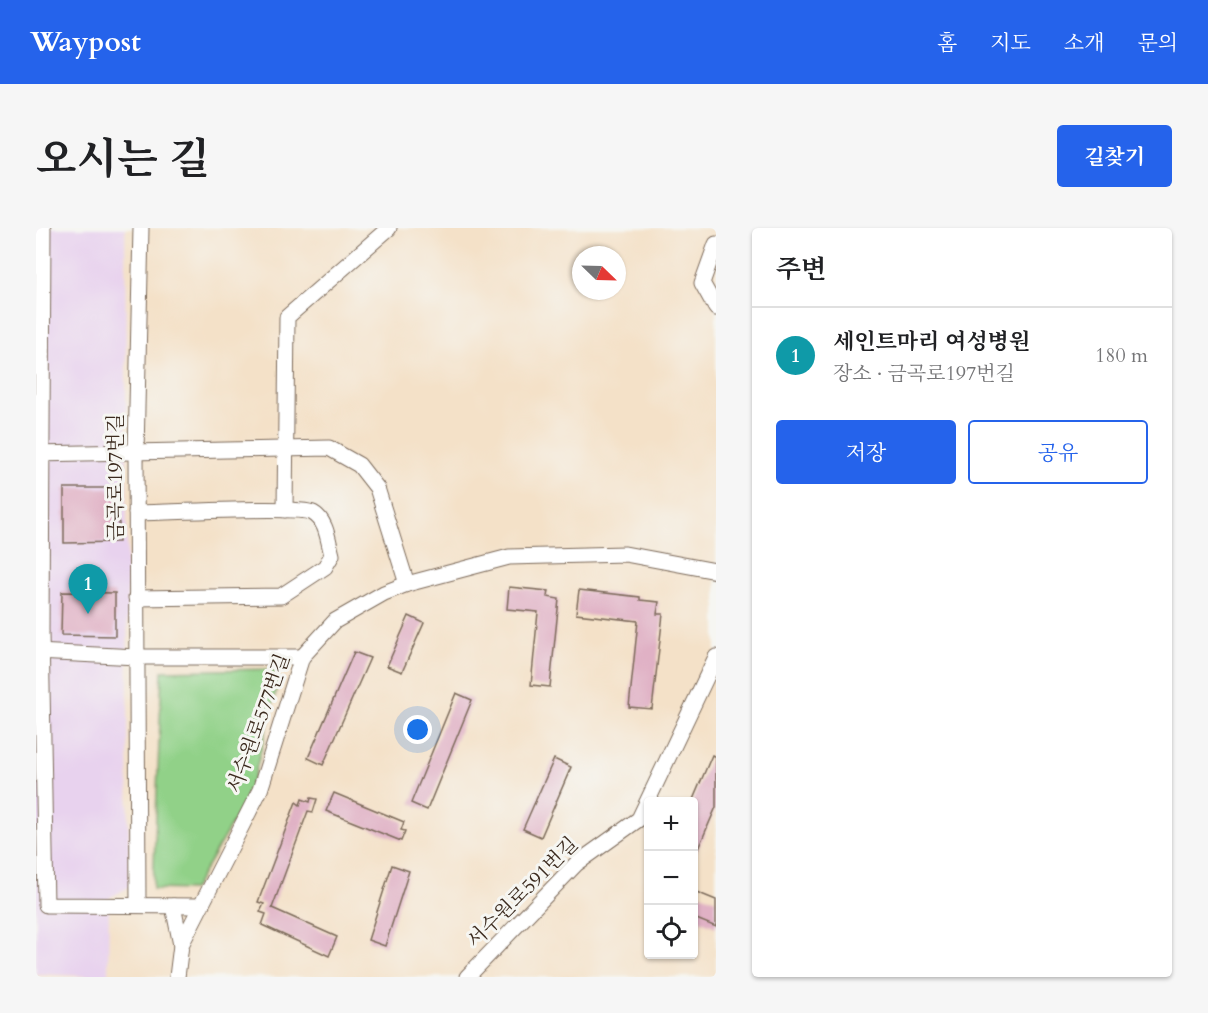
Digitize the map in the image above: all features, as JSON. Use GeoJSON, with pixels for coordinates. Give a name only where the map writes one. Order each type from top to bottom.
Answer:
{"type":"FeatureCollection","features":[{"type":"Feature","properties":{"kind":"street"},"geometry":{"type":"LineString","coordinates":[[43,228],[38,454],[39,652],[46,905],[199,906]]}},
{"type":"Feature","properties":{"kind":"street","name":"금곡로197번길"},"geometry":{"type":"LineString","coordinates":[[138,905],[136,452],[141,228]]}},
{"type":"Feature","properties":{"kind":"street"},"geometry":{"type":"LineString","coordinates":[[285,510],[288,449],[287,317],[389,228]]}},
{"type":"Feature","properties":{"kind":"street"},"geometry":{"type":"LineString","coordinates":[[716,244],[702,283],[716,308]]}},
{"type":"Feature","properties":{"kind":"street"},"geometry":{"type":"LineString","coordinates":[[38,454],[329,448],[359,465],[377,488],[407,584]]}},
{"type":"Feature","properties":{"kind":"street"},"geometry":{"type":"LineString","coordinates":[[136,513],[285,510],[312,512],[323,523],[332,555],[325,567],[281,596],[136,598]]}},
{"type":"Feature","properties":{"kind":"street","name":"서수원로577번길"},"geometry":{"type":"LineString","coordinates":[[177,977],[181,945],[260,790],[302,657],[335,621],[384,593],[407,584],[509,557],[625,554],[716,571]]}},
{"type":"Feature","properties":{"kind":"street"},"geometry":{"type":"LineString","coordinates":[[39,652],[137,657],[302,657]]}},
{"type":"Feature","properties":{"kind":"street","name":"서수원로591번길"},"geometry":{"type":"LineString","coordinates":[[467,977],[576,864],[639,819],[716,657]]}},
{"type":"Feature","properties":{"kind":"street"},"geometry":{"type":"LineString","coordinates":[[173,906],[181,945]]}},
{"type":"Feature","properties":{"kind":"shaded area"},"geometry":{"type":"Polygon","coordinates":[[[36,228],[125,228],[129,887],[109,898],[108,977],[36,974],[36,228]]]}},
{"type":"Feature","properties":{"kind":"green space"},"geometry":{"type":"Polygon","coordinates":[[[272,669],[279,680],[250,793],[193,890],[153,889],[162,671],[272,669]]]}},
{"type":"Feature","properties":{"kind":"building"},"geometry":{"type":"Polygon","coordinates":[[[64,488],[107,488],[119,500],[119,542],[64,543],[64,488]]]}},
{"type":"Feature","properties":{"kind":"building"},"geometry":{"type":"Polygon","coordinates":[[[509,587],[548,591],[547,597],[559,599],[550,687],[531,685],[538,612],[507,609],[509,587]]]}},
{"type":"Feature","properties":{"kind":"building"},"geometry":{"type":"Polygon","coordinates":[[[579,590],[640,597],[640,600],[659,602],[657,614],[663,614],[652,709],[629,707],[638,621],[576,614],[579,590]]]}},
{"type":"Feature","properties":{"kind":"building"},"geometry":{"type":"Polygon","coordinates":[[[62,592],[115,593],[115,636],[61,635],[62,592]]]}},
{"type":"Feature","properties":{"kind":"building"},"geometry":{"type":"Polygon","coordinates":[[[409,616],[424,623],[402,672],[387,666],[409,616]]]}},
{"type":"Feature","properties":{"kind":"building"},"geometry":{"type":"Polygon","coordinates":[[[354,652],[370,658],[323,765],[308,758],[354,652]]]}},
{"type":"Feature","properties":{"kind":"building"},"geometry":{"type":"Polygon","coordinates":[[[456,693],[472,700],[427,810],[411,803],[456,693]]]}},
{"type":"Feature","properties":{"kind":"building"},"geometry":{"type":"Polygon","coordinates":[[[712,755],[716,757],[716,807],[698,849],[698,797],[694,797],[712,755]]]}},
{"type":"Feature","properties":{"kind":"building"},"geometry":{"type":"Polygon","coordinates":[[[554,759],[571,767],[541,837],[523,829],[554,759]]]}},
{"type":"Feature","properties":{"kind":"building"},"geometry":{"type":"Polygon","coordinates":[[[334,793],[404,822],[401,830],[405,831],[401,841],[326,811],[334,793]]]}},
{"type":"Feature","properties":{"kind":"building"},"geometry":{"type":"Polygon","coordinates":[[[311,798],[317,799],[313,812],[308,811],[272,908],[337,937],[329,956],[262,925],[266,914],[260,912],[264,904],[258,902],[296,802],[300,805],[302,799],[310,802],[311,798]]]}},
{"type":"Feature","properties":{"kind":"building"},"geometry":{"type":"Polygon","coordinates":[[[392,865],[409,871],[385,946],[368,940],[392,865]]]}},
{"type":"Feature","properties":{"kind":"building"},"geometry":{"type":"Polygon","coordinates":[[[698,893],[716,900],[716,927],[698,920],[698,893]]]}},
{"type":"Feature","properties":{"kind":"place","name":"세인트마리 여성병원"},"geometry":{"type":"Point","coordinates":[88,614]}}]}
